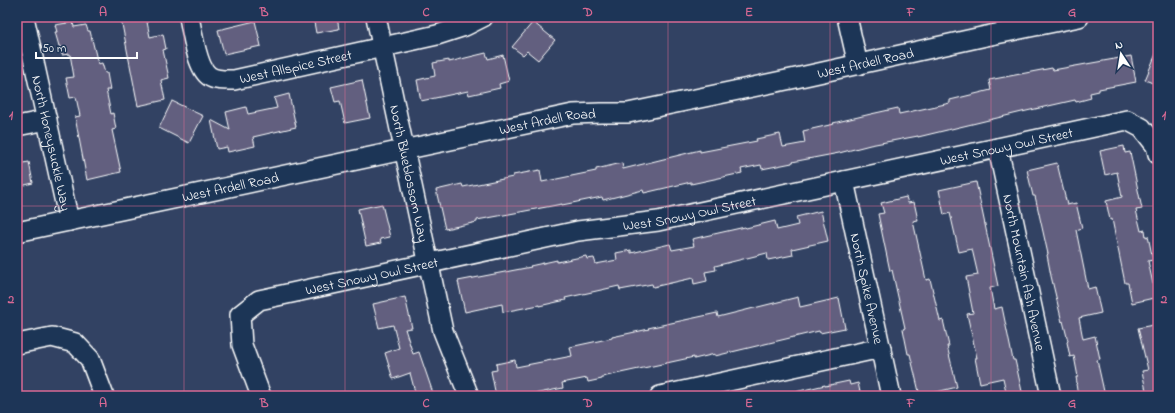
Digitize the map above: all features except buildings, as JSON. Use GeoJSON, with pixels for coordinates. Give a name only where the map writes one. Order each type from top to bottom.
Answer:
{"type":"FeatureCollection","features":[{"type":"Feature","properties":{"kind":"street","name":"North Honeysuckle Way"},"geometry":{"type":"LineString","coordinates":[[24,17],[69,221]]}},
{"type":"Feature","properties":{"kind":"street","name":"West Allspice Street"},"geometry":{"type":"LineString","coordinates":[[189,17],[197,55],[202,67],[209,76],[220,80],[234,80],[437,35],[465,26],[483,17]]}},
{"type":"Feature","properties":{"kind":"street","name":"North Blueblossom Way"},"geometry":{"type":"LineString","coordinates":[[376,17],[443,331],[469,396]]}},
{"type":"Feature","properties":{"kind":"street"},"geometry":{"type":"LineString","coordinates":[[847,17],[858,65]]}},
{"type":"Feature","properties":{"kind":"street","name":"West Ardell Road"},"geometry":{"type":"LineString","coordinates":[[17,232],[573,114],[628,113],[1079,17]]}},
{"type":"Feature","properties":{"kind":"street"},"geometry":{"type":"LineString","coordinates":[[17,126],[47,120]]}},
{"type":"Feature","properties":{"kind":"street","name":"West Snowy Owl Street"},"geometry":{"type":"LineString","coordinates":[[261,396],[242,345],[240,315],[259,300],[578,231],[658,221],[1127,120],[1142,128],[1156,146],[1158,154]]}},
{"type":"Feature","properties":{"kind":"street","name":"North Mountain Ash Avenue"},"geometry":{"type":"LineString","coordinates":[[998,148],[1051,396]]}},
{"type":"Feature","properties":{"kind":"street","name":"North Spike Avenue"},"geometry":{"type":"LineString","coordinates":[[844,181],[891,396]]}},
{"type":"Feature","properties":{"kind":"street"},"geometry":{"type":"LineString","coordinates":[[17,344],[52,337],[75,343],[90,359],[104,396]]}},
{"type":"Feature","properties":{"kind":"street"},"geometry":{"type":"LineString","coordinates":[[660,396],[880,348]]}}]}
